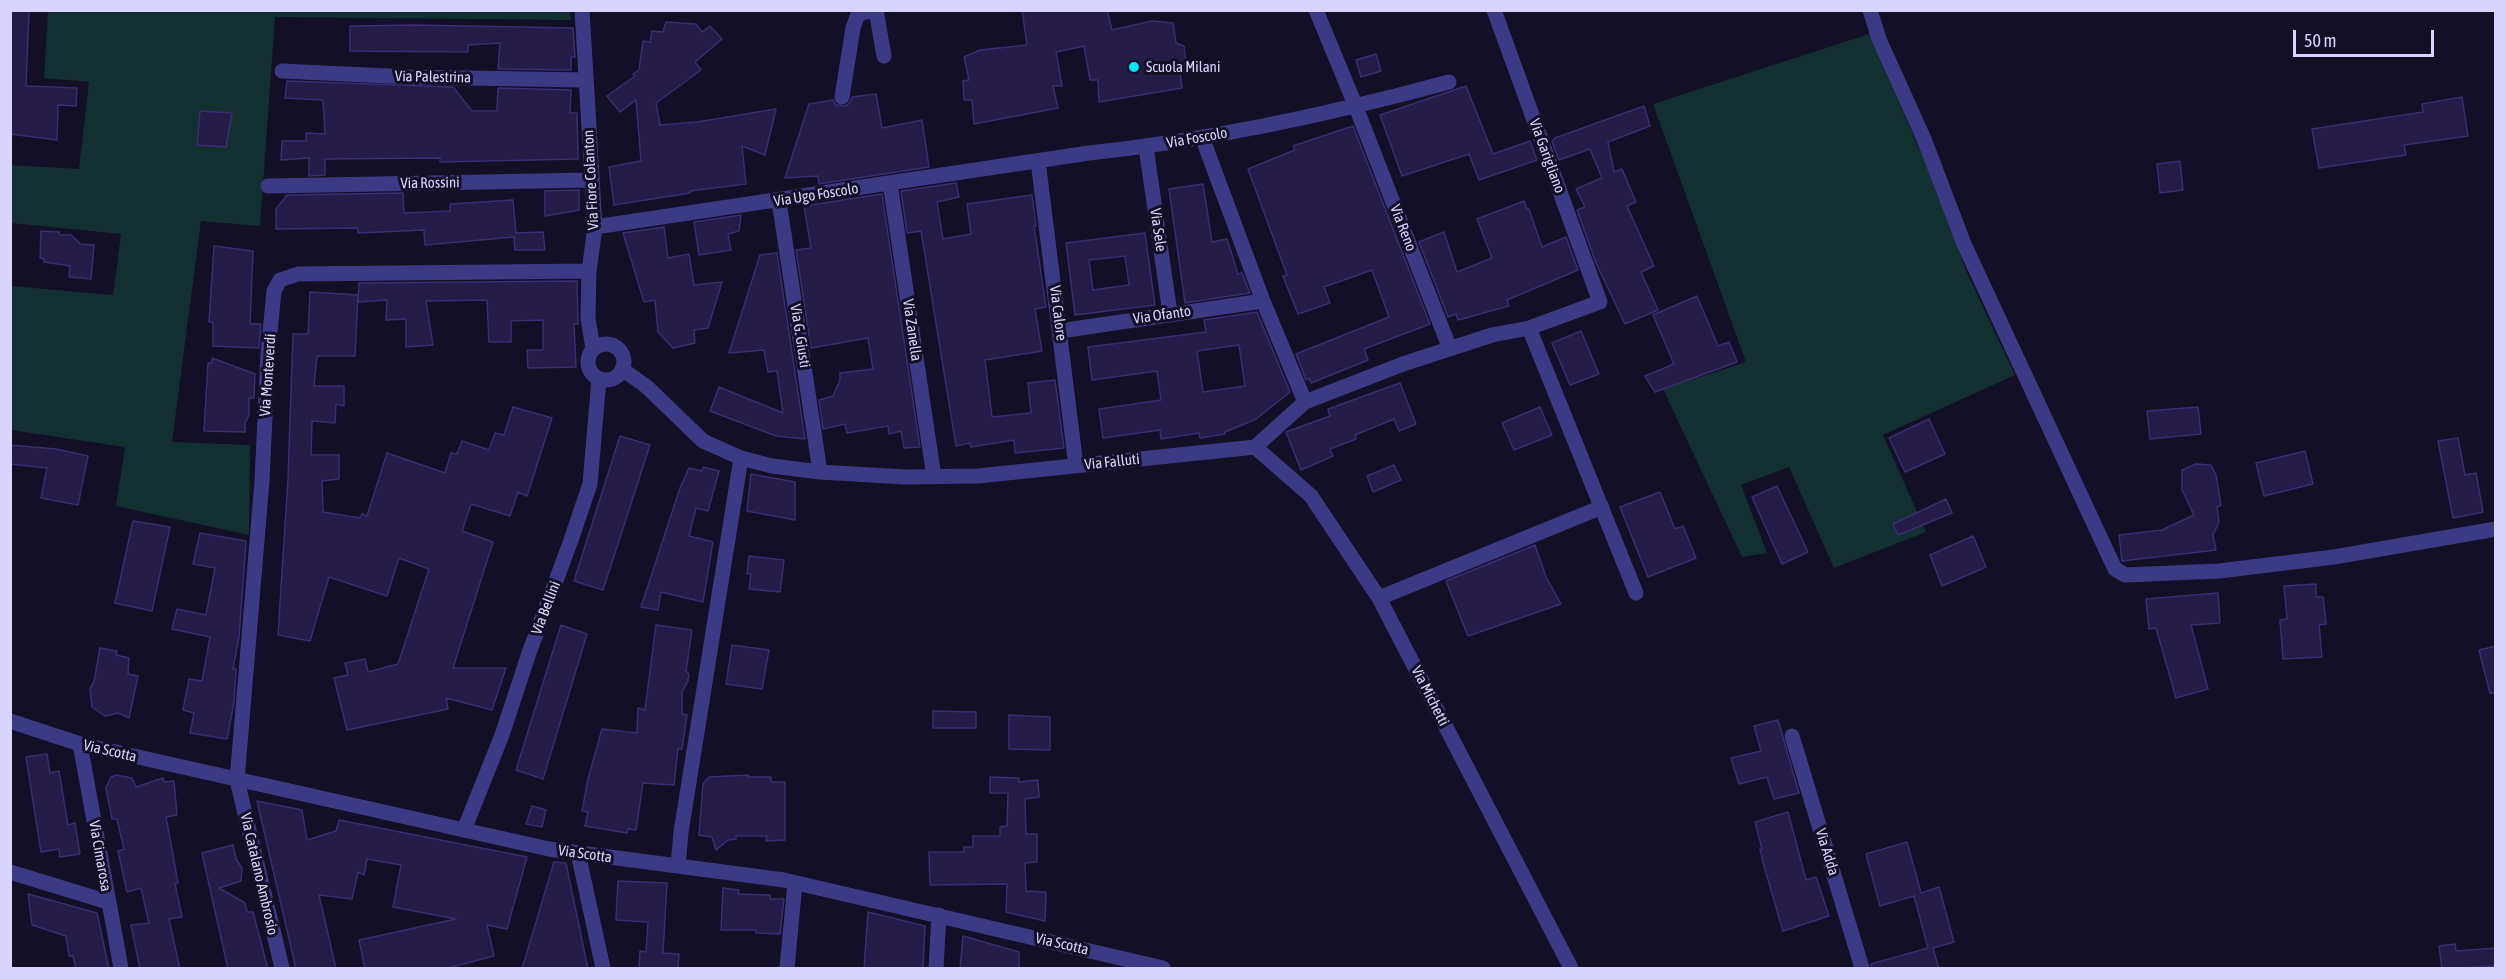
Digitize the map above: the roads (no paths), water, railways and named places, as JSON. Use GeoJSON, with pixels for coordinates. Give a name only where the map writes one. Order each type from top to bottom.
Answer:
{"type":"FeatureCollection","features":[{"type":"Feature","properties":{"kind":"street","name":"Via Fiore Colanton"},"geometry":{"type":"LineString","coordinates":[[582,10],[595,227],[589,271],[588,318],[593,349]]}},
{"type":"Feature","properties":{"kind":"street"},"geometry":{"type":"LineString","coordinates":[[842,97],[853,28],[858,14],[875,10],[884,56]]}},
{"type":"Feature","properties":{"kind":"street","name":"Via Reno"},"geometry":{"type":"LineString","coordinates":[[1316,10],[1450,349]]}},
{"type":"Feature","properties":{"kind":"street","name":"Via Garigliano"},"geometry":{"type":"LineString","coordinates":[[1494,10],[1600,302],[1529,328]]}},
{"type":"Feature","properties":{"kind":"street"},"geometry":{"type":"LineString","coordinates":[[1870,10],[1880,39],[1924,139],[1964,244],[2115,569],[2125,575],[2219,571],[2334,558],[2496,529]]}},
{"type":"Feature","properties":{"kind":"street","name":"Via Palestrina"},"geometry":{"type":"LineString","coordinates":[[282,71],[409,77],[585,80]]}},
{"type":"Feature","properties":{"kind":"street","name":"Via Foscolo"},"geometry":{"type":"LineString","coordinates":[[1038,161],[1202,137],[1356,107],[1449,82]]}},
{"type":"Feature","properties":{"kind":"street"},"geometry":{"type":"LineString","coordinates":[[1202,137],[1263,302],[1305,402]]}},
{"type":"Feature","properties":{"kind":"street","name":"Via Sele"},"geometry":{"type":"LineString","coordinates":[[1146,147],[1170,314]]}},
{"type":"Feature","properties":{"kind":"street","name":"Via Ugo Foscolo"},"geometry":{"type":"LineString","coordinates":[[595,227],[1038,161]]}},
{"type":"Feature","properties":{"kind":"street","name":"Via Calore"},"geometry":{"type":"LineString","coordinates":[[1038,161],[1076,466]]}},
{"type":"Feature","properties":{"kind":"street","name":"Via Rossini"},"geometry":{"type":"LineString","coordinates":[[268,186],[592,180]]}},
{"type":"Feature","properties":{"kind":"street","name":"Via Zanella"},"geometry":{"type":"LineString","coordinates":[[890,183],[934,477]]}},
{"type":"Feature","properties":{"kind":"street","name":"Via G. Giusti"},"geometry":{"type":"LineString","coordinates":[[779,201],[820,472]]}},
{"type":"Feature","properties":{"kind":"street","name":"Via Monteverdi"},"geometry":{"type":"LineString","coordinates":[[237,780],[262,481],[268,353],[274,291],[280,280],[298,274],[589,271]]}},
{"type":"Feature","properties":{"kind":"street","name":"Via Ofanto"},"geometry":{"type":"LineString","coordinates":[[1060,331],[1263,302]]}},
{"type":"Feature","properties":{"kind":"street"},"geometry":{"type":"LineString","coordinates":[[1254,447],[1305,402],[1403,364],[1492,335],[1529,328],[1636,593]]}},
{"type":"Feature","properties":{"kind":"street"},"geometry":{"type":"LineString","coordinates":[[604,344],[616,347],[623,357],[622,369],[610,380],[599,379],[588,366],[593,349],[604,344]]}},
{"type":"Feature","properties":{"kind":"street","name":"Via Falluti"},"geometry":{"type":"LineString","coordinates":[[622,369],[647,387],[703,441],[741,458],[772,466],[820,472],[905,477],[978,476],[1254,447]]}},
{"type":"Feature","properties":{"kind":"street","name":"Via Bellini"},"geometry":{"type":"LineString","coordinates":[[464,830],[502,735],[590,484],[599,379]]}},
{"type":"Feature","properties":{"kind":"street","name":"Via Michetti"},"geometry":{"type":"LineString","coordinates":[[1254,447],[1311,496],[1379,598],[1571,969]]}},
{"type":"Feature","properties":{"kind":"street"},"geometry":{"type":"LineString","coordinates":[[678,866],[681,832],[741,458]]}},
{"type":"Feature","properties":{"kind":"street"},"geometry":{"type":"LineString","coordinates":[[1379,598],[1602,507]]}},
{"type":"Feature","properties":{"kind":"street","name":"Via Scotta"},"geometry":{"type":"LineString","coordinates":[[10,721],[80,744],[464,830],[578,853],[795,883],[939,915],[1117,963],[1162,969]]}},
{"type":"Feature","properties":{"kind":"street","name":"Via Adda"},"geometry":{"type":"LineString","coordinates":[[1792,736],[1862,969]]}},
{"type":"Feature","properties":{"kind":"street","name":"Via Cimarosa"},"geometry":{"type":"LineString","coordinates":[[80,744],[121,969]]}},
{"type":"Feature","properties":{"kind":"street","name":"Via Catalano Ambrosio"},"geometry":{"type":"LineString","coordinates":[[237,780],[282,969]]}},
{"type":"Feature","properties":{"kind":"street"},"geometry":{"type":"LineString","coordinates":[[578,853],[603,969]]}},
{"type":"Feature","properties":{"kind":"street"},"geometry":{"type":"LineString","coordinates":[[10,872],[108,902]]}},
{"type":"Feature","properties":{"kind":"street"},"geometry":{"type":"LineString","coordinates":[[787,969],[795,883]]}},
{"type":"Feature","properties":{"kind":"street"},"geometry":{"type":"LineString","coordinates":[[936,969],[939,915]]}},
{"type":"Feature","properties":{"kind":"place","name":"Scuola Milani"},"geometry":{"type":"Point","coordinates":[1134,67]}}]}
